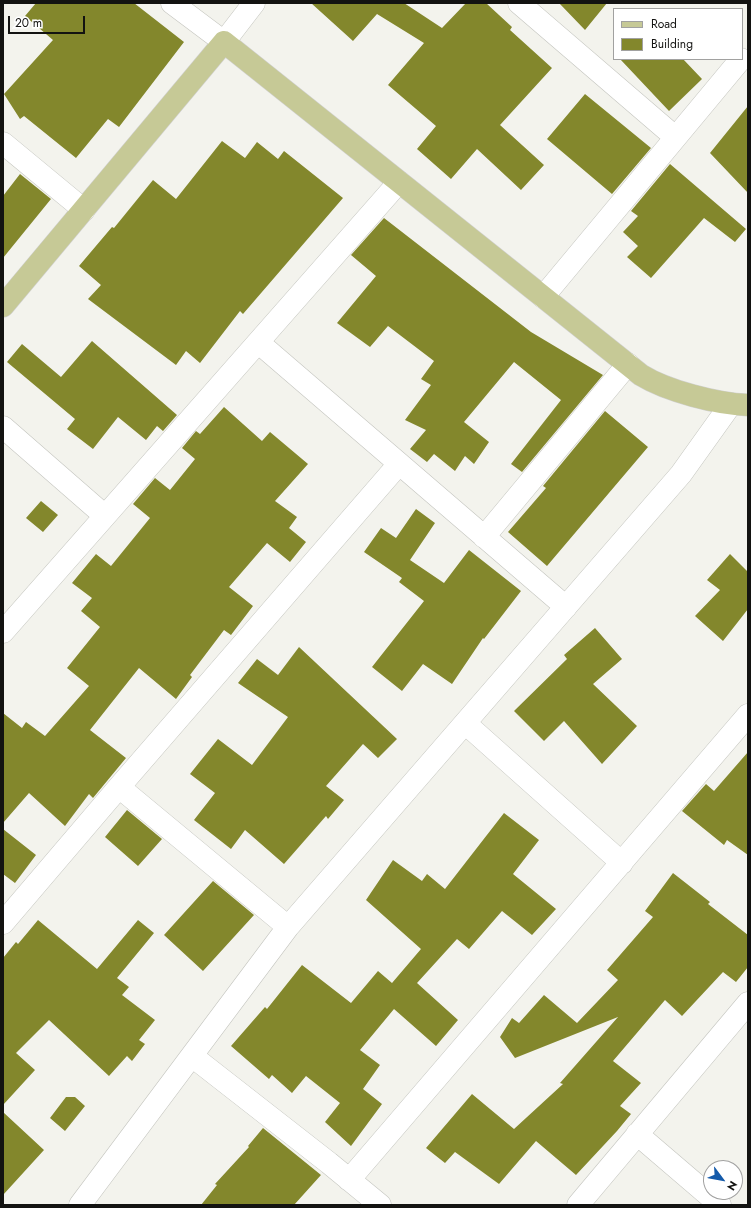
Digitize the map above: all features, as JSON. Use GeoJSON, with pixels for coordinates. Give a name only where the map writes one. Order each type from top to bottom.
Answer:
{"type":"FeatureCollection","features":[{"type":"Feature","properties":{"kind":"main road"},"geometry":{"type":"LineString","coordinates":[[3,306],[224,42],[640,375],[656,384],[740,405]]}},
{"type":"Feature","properties":{"kind":"street"},"geometry":{"type":"LineString","coordinates":[[172,3],[224,42],[254,3]]}},
{"type":"Feature","properties":{"kind":"street"},"geometry":{"type":"LineString","coordinates":[[519,3],[675,137]]}},
{"type":"Feature","properties":{"kind":"street"},"geometry":{"type":"LineString","coordinates":[[543,297],[740,60]]}},
{"type":"Feature","properties":{"kind":"street"},"geometry":{"type":"LineString","coordinates":[[3,143],[84,210]]}},
{"type":"Feature","properties":{"kind":"street"},"geometry":{"type":"LineString","coordinates":[[3,632],[259,343],[399,182]]}},
{"type":"Feature","properties":{"kind":"street"},"geometry":{"type":"LineString","coordinates":[[259,343],[566,607]]}},
{"type":"Feature","properties":{"kind":"street"},"geometry":{"type":"LineString","coordinates":[[484,537],[628,364]]}},
{"type":"Feature","properties":{"kind":"street"},"geometry":{"type":"LineString","coordinates":[[80,1205],[288,927],[740,405]]}},
{"type":"Feature","properties":{"kind":"street"},"geometry":{"type":"LineString","coordinates":[[3,427],[105,516]]}},
{"type":"Feature","properties":{"kind":"street"},"geometry":{"type":"LineString","coordinates":[[3,923],[118,787],[398,464]]}},
{"type":"Feature","properties":{"kind":"street"},"geometry":{"type":"LineString","coordinates":[[349,1180],[748,715]]}},
{"type":"Feature","properties":{"kind":"street"},"geometry":{"type":"LineString","coordinates":[[465,724],[622,863]]}},
{"type":"Feature","properties":{"kind":"street"},"geometry":{"type":"LineString","coordinates":[[118,787],[288,927]]}},
{"type":"Feature","properties":{"kind":"street"},"geometry":{"type":"LineString","coordinates":[[578,1205],[748,1003]]}},
{"type":"Feature","properties":{"kind":"street"},"geometry":{"type":"LineString","coordinates":[[192,1056],[380,1205]]}},
{"type":"Feature","properties":{"kind":"street"},"geometry":{"type":"LineString","coordinates":[[637,1134],[720,1205]]}},
{"type":"Feature","properties":{"kind":"building"},"geometry":{"type":"Polygon","coordinates":[[[36,3],[134,3],[184,42],[119,127],[108,119],[76,158],[24,116],[20,119],[4,94],[53,40],[25,16],[36,3]]]}},
{"type":"Feature","properties":{"kind":"building"},"geometry":{"type":"Polygon","coordinates":[[[311,3],[404,3],[442,28],[466,3],[486,3],[512,27],[510,30],[552,68],[500,125],[544,165],[521,190],[477,149],[451,179],[417,149],[436,126],[388,85],[424,43],[377,14],[353,41],[311,3]]]}},
{"type":"Feature","properties":{"kind":"building"},"geometry":{"type":"Polygon","coordinates":[[[559,3],[607,3],[585,30],[559,3]]]}},
{"type":"Feature","properties":{"kind":"building"},"geometry":{"type":"Polygon","coordinates":[[[621,60],[684,60],[702,79],[669,111],[621,60]]]}},
{"type":"Feature","properties":{"kind":"building"},"geometry":{"type":"Polygon","coordinates":[[[585,94],[651,148],[612,194],[547,139],[585,94]]]}},
{"type":"Feature","properties":{"kind":"building"},"geometry":{"type":"Polygon","coordinates":[[[748,106],[748,193],[710,153],[748,106]]]}},
{"type":"Feature","properties":{"kind":"building"},"geometry":{"type":"Polygon","coordinates":[[[222,141],[245,158],[257,142],[278,159],[284,151],[343,198],[243,314],[240,311],[200,363],[186,351],[176,365],[88,299],[101,285],[79,266],[112,227],[114,228],[153,180],[176,199],[222,141]]]}},
{"type":"Feature","properties":{"kind":"building"},"geometry":{"type":"Polygon","coordinates":[[[670,164],[746,229],[735,242],[704,218],[651,278],[627,257],[638,246],[623,232],[638,216],[631,211],[670,164]]]}},
{"type":"Feature","properties":{"kind":"building"},"geometry":{"type":"Polygon","coordinates":[[[20,174],[51,199],[3,258],[3,196],[20,174]]]}},
{"type":"Feature","properties":{"kind":"building"},"geometry":{"type":"Polygon","coordinates":[[[384,218],[531,332],[603,375],[522,472],[511,464],[561,400],[514,362],[464,422],[489,442],[474,464],[465,456],[455,471],[434,454],[427,462],[410,449],[426,430],[405,420],[431,385],[421,379],[434,361],[388,326],[370,347],[337,323],[376,276],[351,255],[384,218]]]}},
{"type":"Feature","properties":{"kind":"building"},"geometry":{"type":"Polygon","coordinates":[[[92,341],[177,415],[163,431],[157,426],[146,440],[118,417],[93,449],[67,429],[75,419],[7,362],[22,344],[61,377],[92,341]]]}},
{"type":"Feature","properties":{"kind":"building"},"geometry":{"type":"Polygon","coordinates":[[[224,407],[262,441],[270,432],[308,464],[275,501],[297,517],[289,528],[306,542],[290,562],[267,543],[229,587],[253,606],[231,635],[224,630],[190,675],[192,677],[176,699],[139,668],[90,730],[126,758],[93,798],[89,794],[65,826],[29,793],[3,823],[3,713],[22,728],[26,722],[45,736],[89,686],[67,668],[100,627],[81,611],[92,598],[72,583],[96,554],[111,566],[150,518],[133,504],[155,478],[170,490],[195,459],[182,448],[196,431],[200,434],[224,407]]]}},
{"type":"Feature","properties":{"kind":"building"},"geometry":{"type":"Polygon","coordinates":[[[605,411],[648,447],[547,566],[508,532],[546,488],[543,486],[605,411]]]}},
{"type":"Feature","properties":{"kind":"building"},"geometry":{"type":"Polygon","coordinates":[[[41,501],[58,515],[43,532],[26,518],[41,501]]]}},
{"type":"Feature","properties":{"kind":"building"},"geometry":{"type":"Polygon","coordinates":[[[416,509],[435,523],[410,560],[444,583],[469,550],[521,591],[484,639],[483,638],[452,684],[423,664],[402,691],[372,667],[424,601],[399,582],[402,578],[364,552],[381,528],[396,538],[416,509]]]}},
{"type":"Feature","properties":{"kind":"building"},"geometry":{"type":"Polygon","coordinates":[[[730,554],[748,572],[748,609],[723,641],[695,616],[720,590],[707,580],[730,554]]]}},
{"type":"Feature","properties":{"kind":"building"},"geometry":{"type":"Polygon","coordinates":[[[595,628],[622,659],[593,684],[637,726],[602,764],[564,721],[544,741],[514,711],[567,659],[564,655],[595,628]]]}},
{"type":"Feature","properties":{"kind":"building"},"geometry":{"type":"Polygon","coordinates":[[[299,647],[397,739],[378,758],[363,744],[326,786],[344,800],[328,819],[326,816],[284,864],[245,830],[231,849],[194,820],[215,793],[190,774],[218,739],[252,765],[288,717],[238,683],[257,659],[278,675],[299,647]]]}},
{"type":"Feature","properties":{"kind":"building"},"geometry":{"type":"Polygon","coordinates":[[[748,752],[748,855],[727,840],[724,845],[682,811],[706,784],[714,791],[748,752]]]}},
{"type":"Feature","properties":{"kind":"building"},"geometry":{"type":"Polygon","coordinates":[[[127,810],[162,839],[138,866],[105,837],[127,810]]]}},
{"type":"Feature","properties":{"kind":"building"},"geometry":{"type":"Polygon","coordinates":[[[504,813],[539,840],[513,874],[556,909],[532,935],[502,911],[469,949],[457,939],[417,983],[458,1020],[436,1046],[394,1009],[360,1050],[380,1065],[363,1089],[382,1104],[351,1146],[325,1122],[340,1103],[306,1076],[292,1093],[272,1075],[269,1079],[231,1046],[265,1007],[267,1009],[302,965],[351,1003],[378,971],[392,983],[421,949],[366,900],[393,860],[422,881],[427,874],[445,889],[504,813]]]}},
{"type":"Feature","properties":{"kind":"building"},"geometry":{"type":"Polygon","coordinates":[[[3,829],[36,855],[15,883],[3,874],[3,829]]]}},
{"type":"Feature","properties":{"kind":"building"},"geometry":{"type":"Polygon","coordinates":[[[673,873],[710,902],[708,904],[748,935],[748,967],[736,982],[723,972],[682,1016],[665,1000],[613,1061],[641,1083],[620,1106],[631,1114],[617,1131],[576,1175],[536,1141],[499,1184],[455,1152],[445,1163],[426,1148],[472,1094],[514,1129],[563,1084],[560,1083],[618,1017],[515,1058],[500,1037],[512,1018],[519,1023],[544,995],[577,1023],[618,980],[607,970],[653,917],[645,911],[673,873]]]}},
{"type":"Feature","properties":{"kind":"building"},"geometry":{"type":"Polygon","coordinates":[[[213,881],[254,915],[203,971],[164,935],[213,881]]]}},
{"type":"Feature","properties":{"kind":"building"},"geometry":{"type":"Polygon","coordinates":[[[38,920],[97,969],[138,920],[154,933],[117,978],[129,987],[122,995],[155,1020],[139,1040],[145,1044],[132,1061],[127,1056],[109,1076],[49,1020],[16,1053],[35,1070],[3,1105],[3,958],[16,942],[18,944],[38,920]]]}},
{"type":"Feature","properties":{"kind":"building"},"geometry":{"type":"Polygon","coordinates":[[[66,1097],[75,1097],[85,1106],[65,1131],[50,1118],[66,1097]]]}},
{"type":"Feature","properties":{"kind":"building"},"geometry":{"type":"Polygon","coordinates":[[[3,1112],[44,1150],[3,1195],[3,1112]]]}},
{"type":"Feature","properties":{"kind":"building"},"geometry":{"type":"Polygon","coordinates":[[[263,1128],[321,1175],[294,1205],[201,1205],[217,1185],[215,1184],[249,1147],[248,1146],[263,1128]]]}}]}
